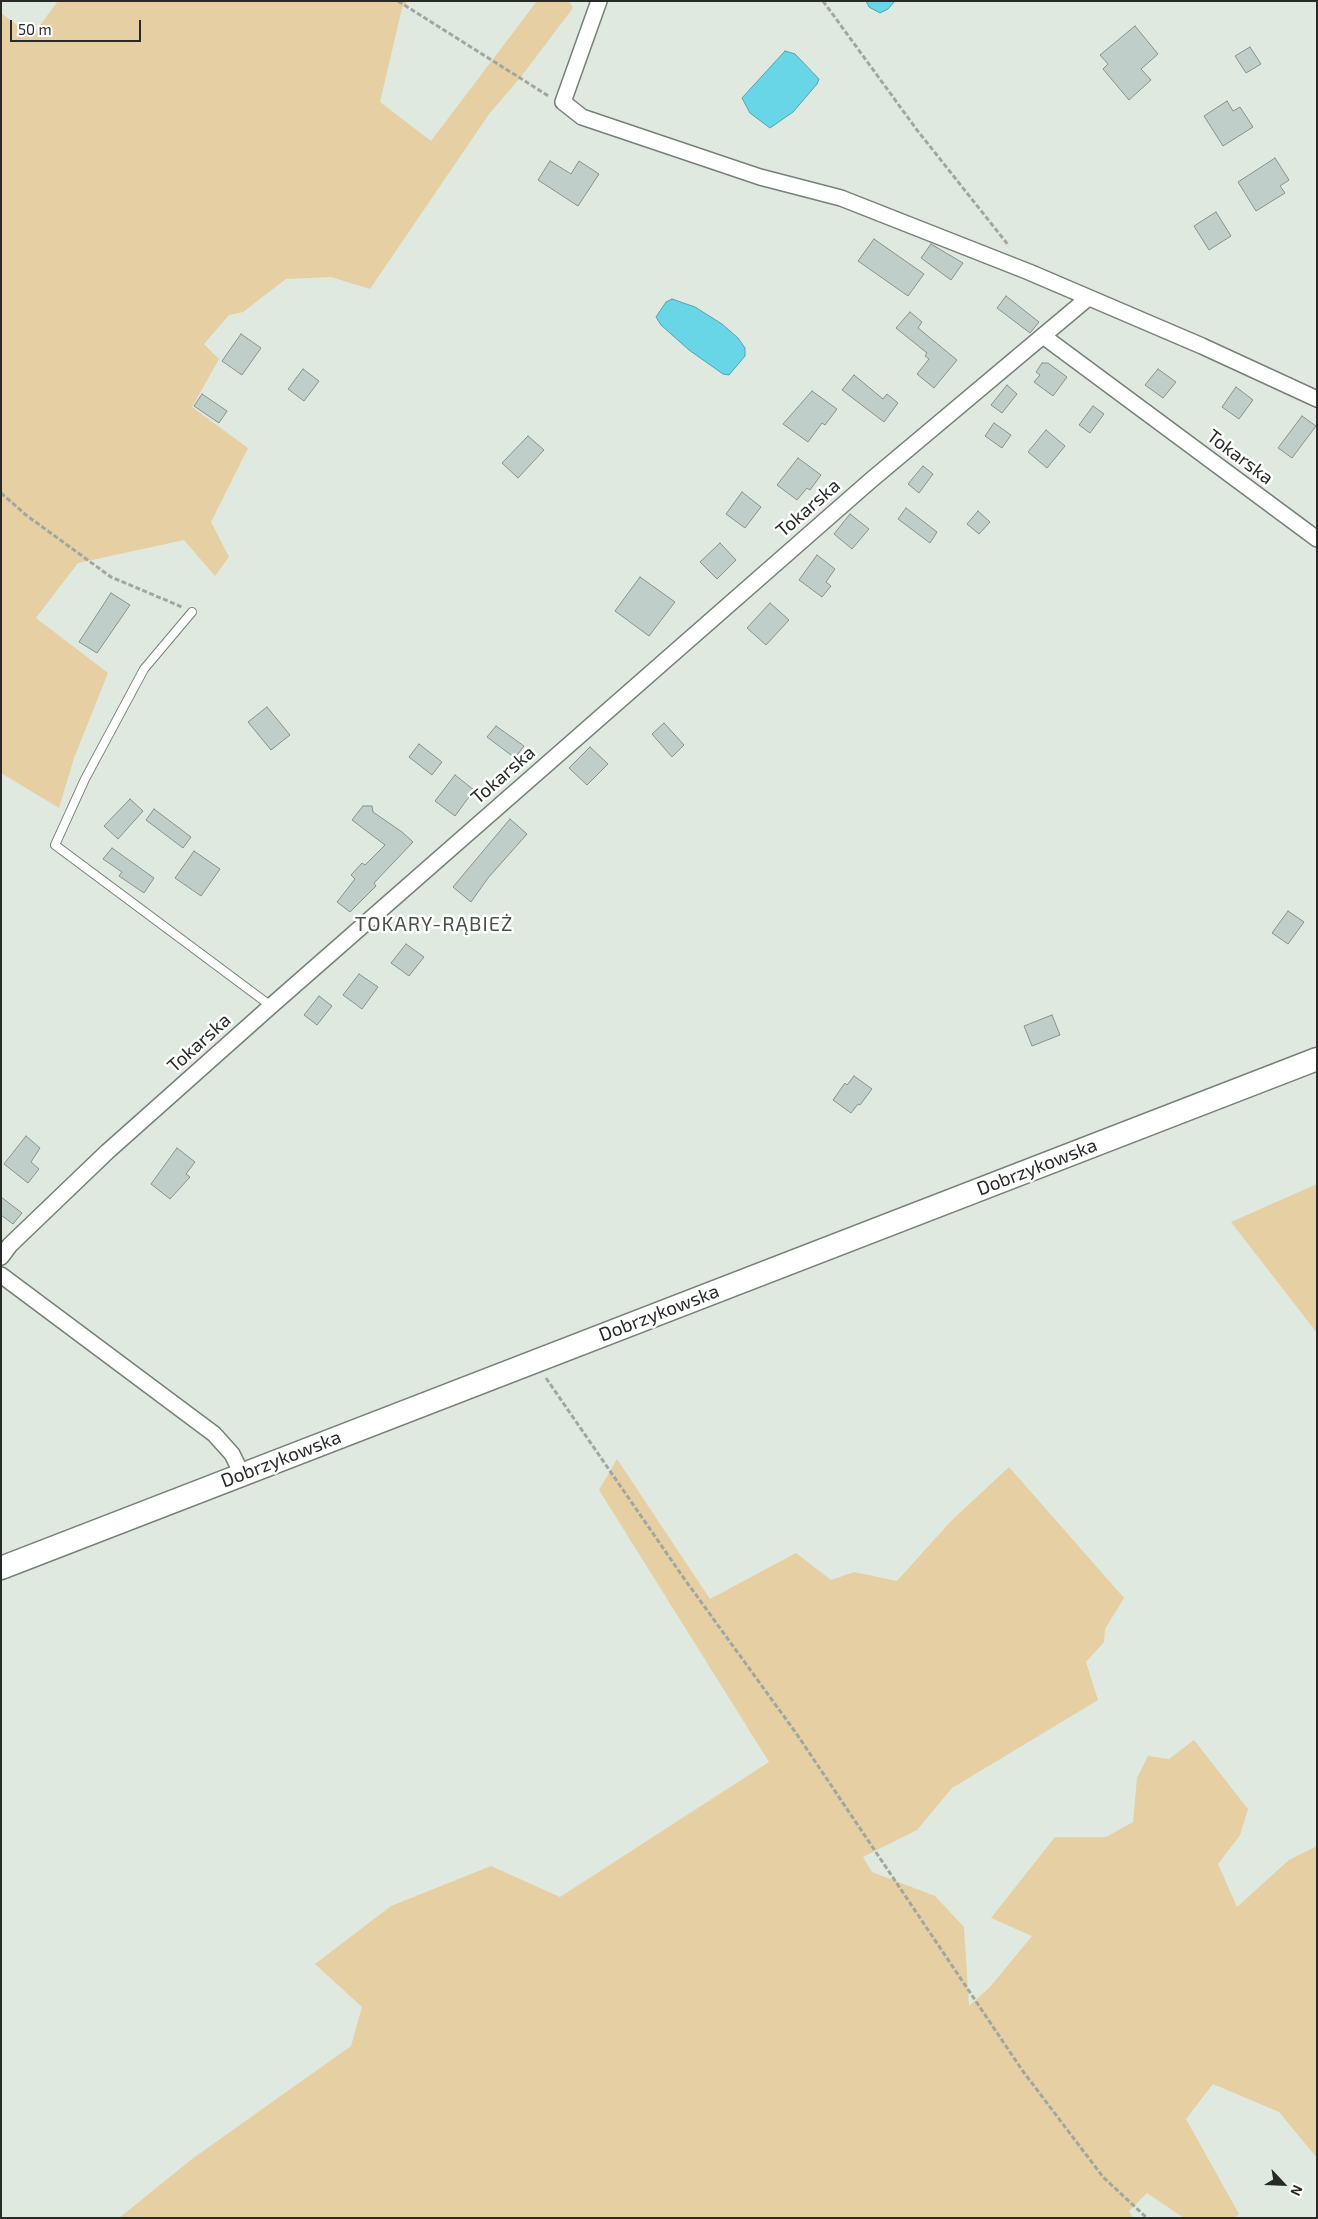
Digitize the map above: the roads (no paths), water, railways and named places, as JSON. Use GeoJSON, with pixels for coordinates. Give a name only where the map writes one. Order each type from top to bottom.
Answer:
{"type":"FeatureCollection","features":[{"type":"Feature","properties":{"kind":"main road","name":"Dobrzykowska"},"geometry":{"type":"LineString","coordinates":[[1,1568],[1317,1059]]}},
{"type":"Feature","properties":{"kind":"street"},"geometry":{"type":"LineString","coordinates":[[599,1],[563,102],[582,117],[760,177],[841,198],[1029,272],[1202,346],[1317,399]]}},
{"type":"Feature","properties":{"kind":"street","name":"Tokarska"},"geometry":{"type":"LineString","coordinates":[[1,1257],[10,1245],[107,1152],[271,1006],[862,487],[1088,298]]}},
{"type":"Feature","properties":{"kind":"street","name":"Tokarska"},"geometry":{"type":"LineString","coordinates":[[1043,336],[1317,539]]}},
{"type":"Feature","properties":{"kind":"street"},"geometry":{"type":"LineString","coordinates":[[1,1275],[214,1434],[232,1454],[242,1474]]}},
{"type":"Feature","properties":{"kind":"lane"},"geometry":{"type":"LineString","coordinates":[[192,612],[144,669],[85,779],[55,845],[271,1006]]}},
{"type":"Feature","properties":{"kind":"water"},"geometry":{"type":"Polygon","coordinates":[[[866,1],[895,1],[888,9],[880,13],[869,7],[866,1]]]}},
{"type":"Feature","properties":{"kind":"water"},"geometry":{"type":"Polygon","coordinates":[[[785,51],[795,54],[819,79],[817,84],[793,112],[770,128],[750,113],[742,98],[785,51]]]}},
{"type":"Feature","properties":{"kind":"water"},"geometry":{"type":"Polygon","coordinates":[[[672,299],[695,307],[722,324],[738,338],[745,348],[745,356],[729,375],[723,374],[689,350],[661,325],[656,317],[666,302],[672,299]]]}},
{"type":"Feature","properties":{"kind":"district","name":"TOKARY-RĄBIEŻ"},"geometry":{"type":"Point","coordinates":[434,924]}}]}
